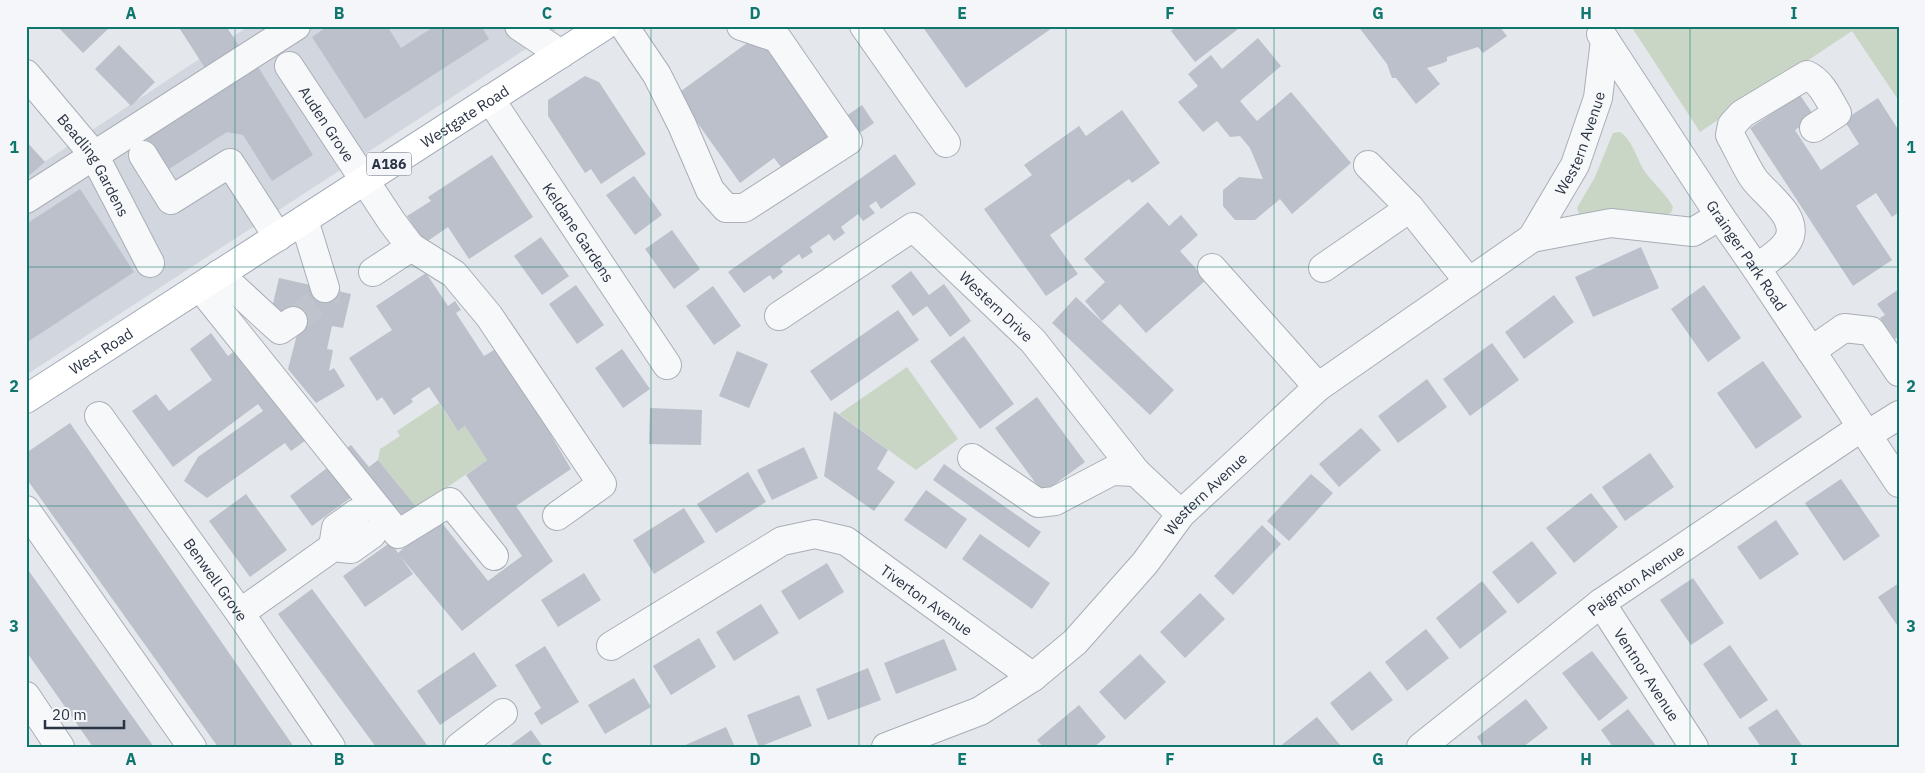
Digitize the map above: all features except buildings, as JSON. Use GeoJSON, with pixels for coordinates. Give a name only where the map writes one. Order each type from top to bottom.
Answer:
{"type":"FeatureCollection","features":[{"type":"Feature","properties":{"kind":"main road","name":"Westgate Road"},"geometry":{"type":"LineString","coordinates":[[176,303],[604,26]]}},
{"type":"Feature","properties":{"kind":"main road","name":"West Road"},"geometry":{"type":"LineString","coordinates":[[26,399],[176,303]]}},
{"type":"Feature","properties":{"kind":"street"},"geometry":{"type":"LineString","coordinates":[[26,199],[268,34],[296,26]]}},
{"type":"Feature","properties":{"kind":"street"},"geometry":{"type":"LineString","coordinates":[[520,26],[561,54]]}},
{"type":"Feature","properties":{"kind":"street"},"geometry":{"type":"LineString","coordinates":[[624,26],[657,75],[682,125],[710,190],[726,208],[744,208],[848,141],[777,38],[741,26]]}},
{"type":"Feature","properties":{"kind":"street"},"geometry":{"type":"LineString","coordinates":[[864,26],[946,142]]}},
{"type":"Feature","properties":{"kind":"street","name":"Grainger Park Road"},"geometry":{"type":"LineString","coordinates":[[1600,33],[1899,483]]}},
{"type":"Feature","properties":{"kind":"street","name":"Western Avenue"},"geometry":{"type":"LineString","coordinates":[[1532,238],[1575,165],[1598,98],[1600,33]]}},
{"type":"Feature","properties":{"kind":"street","name":"Auden Grove"},"geometry":{"type":"LineString","coordinates":[[289,66],[392,222],[411,247]]}},
{"type":"Feature","properties":{"kind":"street","name":"Beadling Gardens"},"geometry":{"type":"LineString","coordinates":[[26,74],[94,154],[150,263]]}},
{"type":"Feature","properties":{"kind":"street"},"geometry":{"type":"LineString","coordinates":[[1756,268],[1782,248],[1790,236],[1789,225],[1784,211],[1755,180],[1730,135],[1732,125],[1742,114],[1807,75],[1815,78],[1837,114],[1814,128]]}},
{"type":"Feature","properties":{"kind":"street","name":"Keldane Gardens"},"geometry":{"type":"LineString","coordinates":[[490,99],[667,365]]}},
{"type":"Feature","properties":{"kind":"street"},"geometry":{"type":"LineString","coordinates":[[142,155],[171,200],[230,163],[278,237]]}},
{"type":"Feature","properties":{"kind":"street"},"geometry":{"type":"LineString","coordinates":[[1368,165],[1410,208],[1469,282]]}},
{"type":"Feature","properties":{"kind":"street"},"geometry":{"type":"LineString","coordinates":[[1323,268],[1410,208]]}},
{"type":"Feature","properties":{"kind":"street","name":"Western Avenue"},"geometry":{"type":"LineString","coordinates":[[886,747],[980,711],[1033,677],[1075,642],[1145,563],[1180,514],[1318,387],[1532,238],[1612,223],[1693,232],[1720,216]]}},
{"type":"Feature","properties":{"kind":"street"},"geometry":{"type":"LineString","coordinates":[[304,220],[325,288]]}},
{"type":"Feature","properties":{"kind":"street","name":"Western Drive"},"geometry":{"type":"LineString","coordinates":[[779,316],[913,227],[1033,341],[1136,472],[1180,514]]}},
{"type":"Feature","properties":{"kind":"street"},"geometry":{"type":"LineString","coordinates":[[373,272],[411,247],[454,274],[489,316],[602,484],[556,516]]}},
{"type":"Feature","properties":{"kind":"street"},"geometry":{"type":"LineString","coordinates":[[1212,268],[1318,387]]}},
{"type":"Feature","properties":{"kind":"street"},"geometry":{"type":"LineString","coordinates":[[209,281],[280,330],[293,321]]}},
{"type":"Feature","properties":{"kind":"street"},"geometry":{"type":"LineString","coordinates":[[209,281],[398,534],[450,502],[494,556]]}},
{"type":"Feature","properties":{"kind":"street"},"geometry":{"type":"LineString","coordinates":[[1811,350],[1844,328],[1871,331],[1899,372]]}},
{"type":"Feature","properties":{"kind":"street","name":"Paignton Avenue"},"geometry":{"type":"LineString","coordinates":[[1421,747],[1601,603],[1865,431],[1899,414]]}},
{"type":"Feature","properties":{"kind":"street","name":"Benwell Grove"},"geometry":{"type":"LineString","coordinates":[[98,416],[240,613],[330,747]]}},
{"type":"Feature","properties":{"kind":"street"},"geometry":{"type":"LineString","coordinates":[[972,458],[1038,503],[1055,501],[1112,471],[1136,472]]}},
{"type":"Feature","properties":{"kind":"street"},"geometry":{"type":"LineString","coordinates":[[26,510],[192,747]]}},
{"type":"Feature","properties":{"kind":"street","name":"Tiverton Avenue"},"geometry":{"type":"LineString","coordinates":[[611,646],[782,541],[817,523],[846,541],[1033,677]]}},
{"type":"Feature","properties":{"kind":"street"},"geometry":{"type":"LineString","coordinates":[[240,613],[333,547],[351,549],[364,524]]}},
{"type":"Feature","properties":{"kind":"street","name":"Ventnor Avenue"},"geometry":{"type":"LineString","coordinates":[[1601,603],[1694,747]]}},
{"type":"Feature","properties":{"kind":"street"},"geometry":{"type":"LineString","coordinates":[[26,696],[60,747]]}},
{"type":"Feature","properties":{"kind":"street"},"geometry":{"type":"LineString","coordinates":[[459,747],[503,713]]}},
{"type":"Feature","properties":{"kind":"shaded area"},"geometry":{"type":"Polygon","coordinates":[[[249,26],[561,26],[26,375],[26,174],[249,26]]]}},
{"type":"Feature","properties":{"kind":"green space"},"geometry":{"type":"Polygon","coordinates":[[[1631,26],[1899,26],[1899,101],[1852,31],[1700,132],[1631,26]]]}},
{"type":"Feature","properties":{"kind":"green space"},"geometry":{"type":"Polygon","coordinates":[[[1620,132],[1631,144],[1646,174],[1670,202],[1673,207],[1671,213],[1663,215],[1624,209],[1579,214],[1577,208],[1595,177],[1613,133],[1620,132]]]}},
{"type":"Feature","properties":{"kind":"green space"},"geometry":{"type":"Polygon","coordinates":[[[907,367],[958,439],[916,470],[839,414],[907,367]]]}},
{"type":"Feature","properties":{"kind":"green space"},"geometry":{"type":"Polygon","coordinates":[[[439,403],[458,431],[465,426],[487,460],[417,508],[378,460],[380,449],[400,436],[397,431],[439,403]]]}},
{"type":"Feature","properties":{"kind":"tunnel"},"geometry":{"type":"LineString","coordinates":[[293,321],[327,295],[325,288]]}}]}
